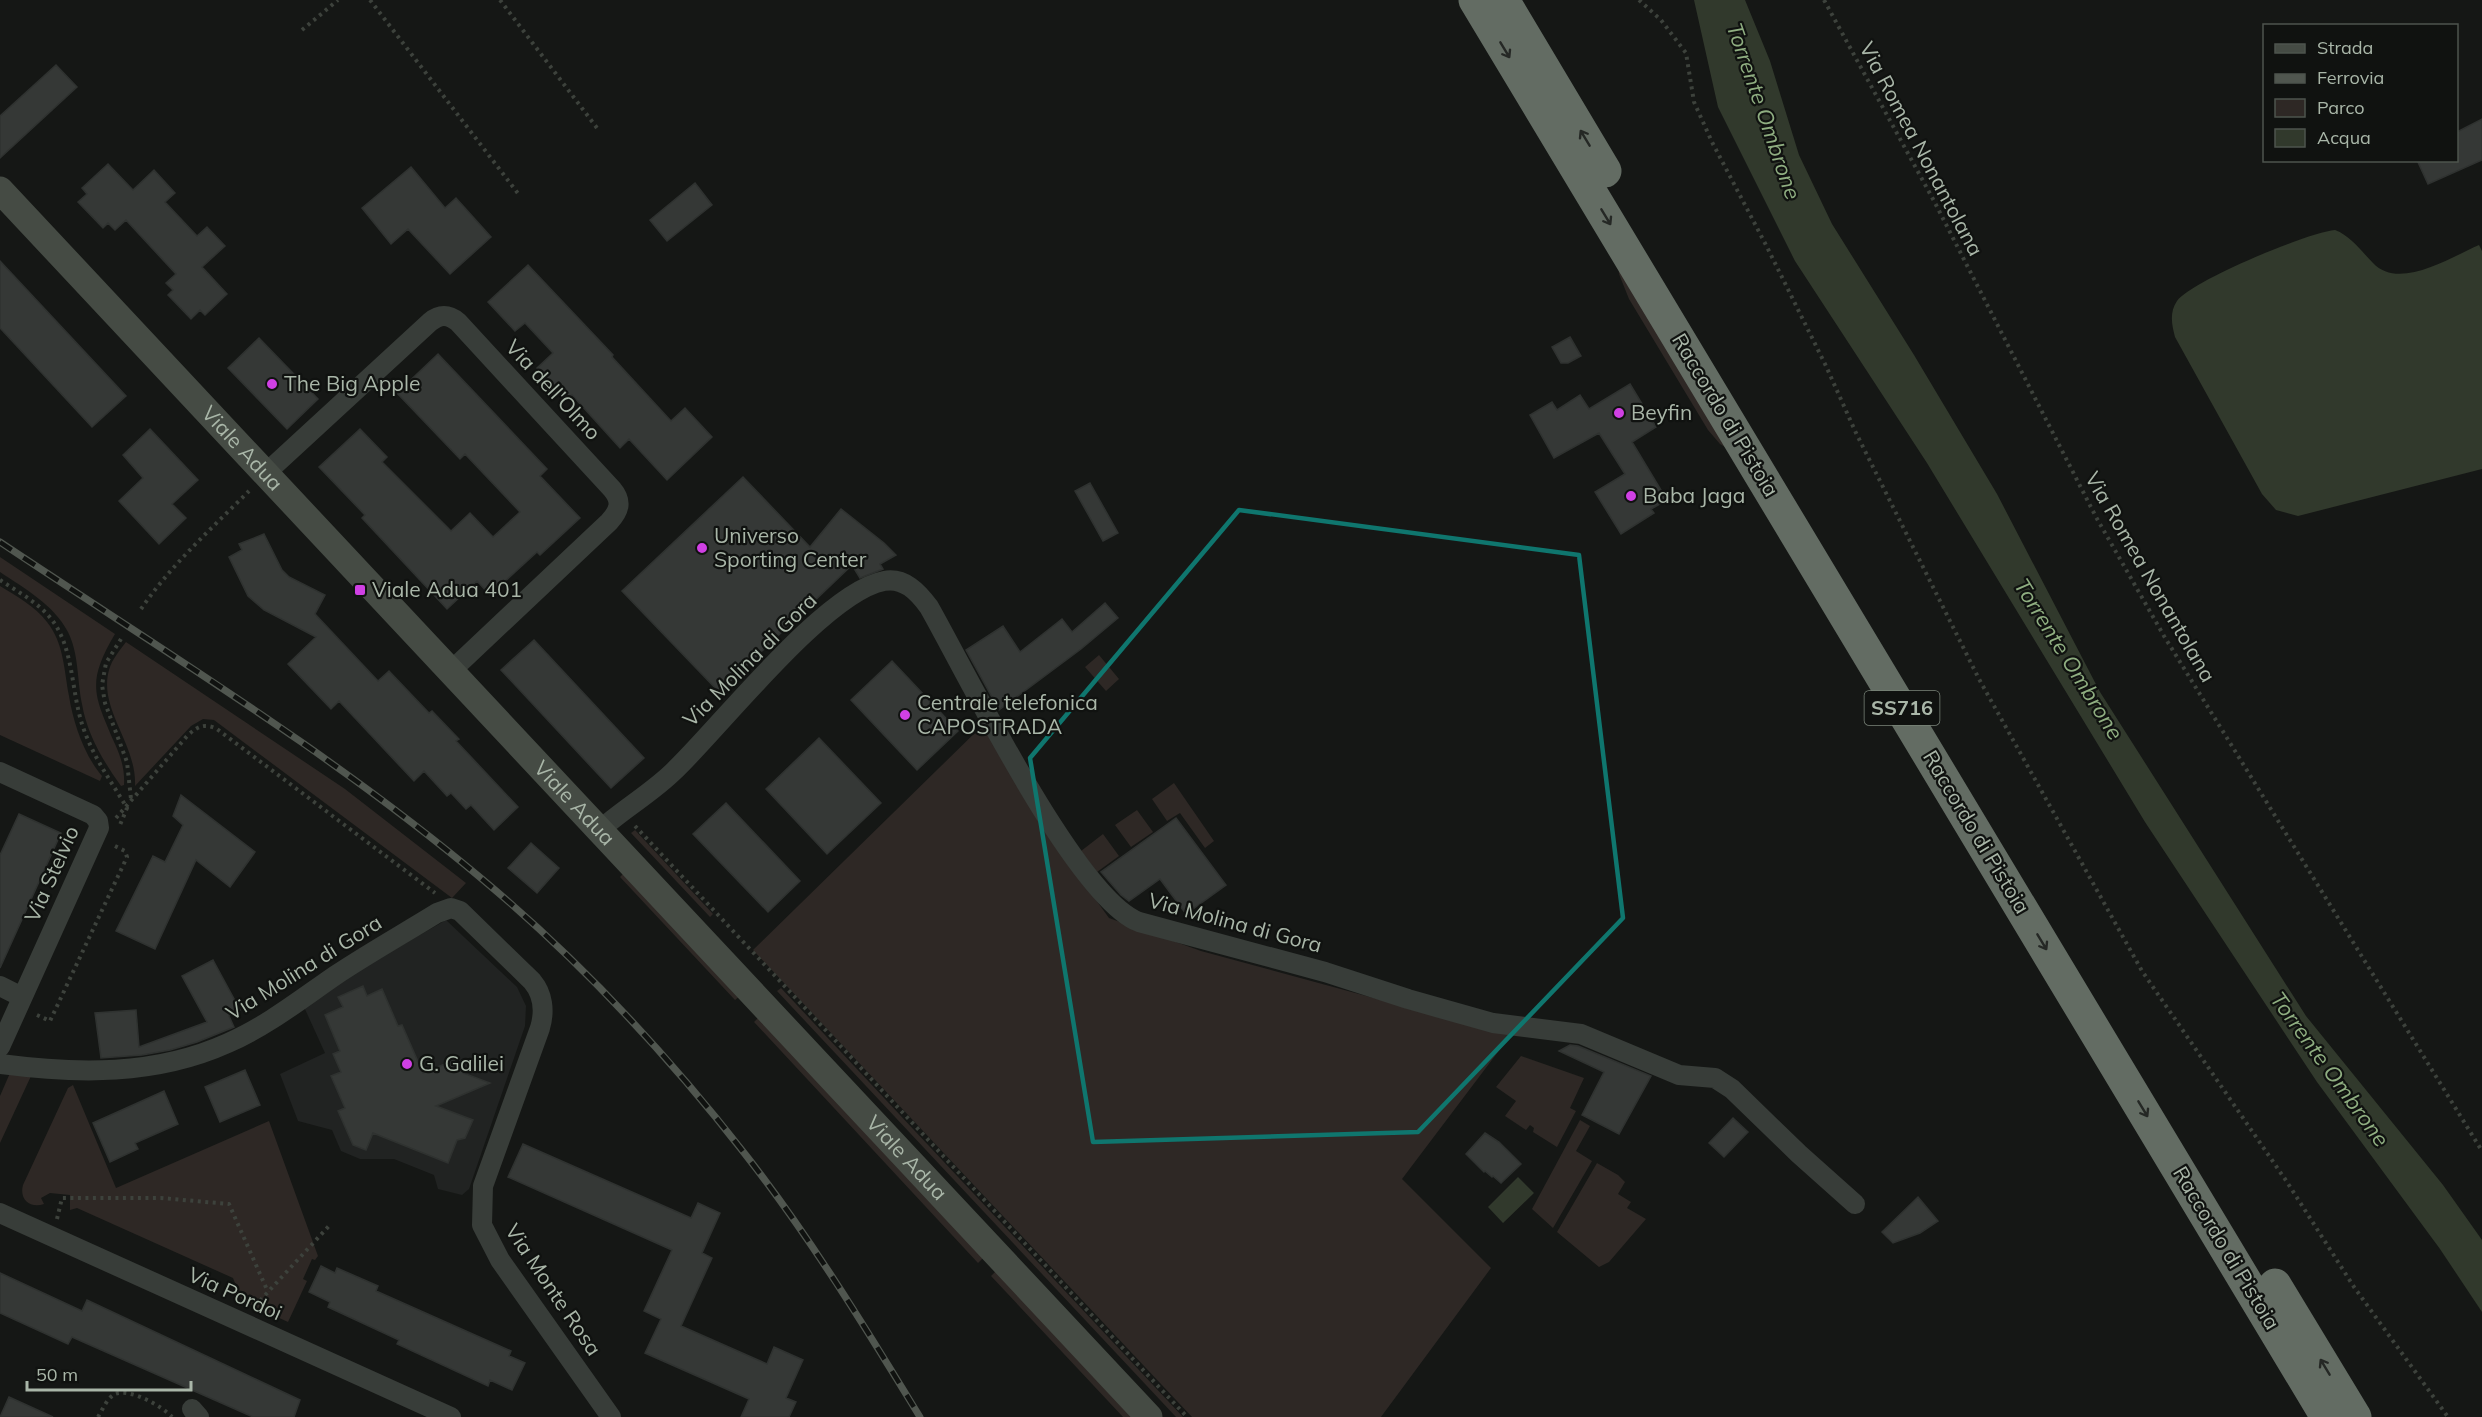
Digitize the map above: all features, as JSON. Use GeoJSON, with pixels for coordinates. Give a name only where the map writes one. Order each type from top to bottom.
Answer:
{"type":"FeatureCollection","features":[{"type":"Feature","properties":{"kind":"highway","name":"Raccordo di Pistoia"},"geometry":{"type":"LineString","coordinates":[[1475,0],[2327,1417]]}},
{"type":"Feature","properties":{"kind":"highway","name":"Raccordo di Pistoia"},"geometry":{"type":"LineString","coordinates":[[1503,0],[1800,499],[2355,1417]]}},
{"type":"Feature","properties":{"kind":"main road","name":"Viale Adua"},"geometry":{"type":"LineString","coordinates":[[0,190],[1149,1417]]}},
{"type":"Feature","properties":{"kind":"street","name":"Via dell'Olmo"},"geometry":{"type":"LineString","coordinates":[[266,473],[434,319],[440,316],[450,317],[466,331],[612,489],[619,499],[619,505],[617,512],[609,522],[451,671]]}},
{"type":"Feature","properties":{"kind":"street","name":"Via Molina di Gora"},"geometry":{"type":"LineString","coordinates":[[600,831],[620,813],[668,778],[762,678],[824,617],[839,605],[874,585],[884,581],[900,582],[918,592],[929,607],[1049,819],[1098,888],[1124,915],[1149,925],[1325,972],[1493,1023],[1581,1034],[1679,1075],[1715,1078],[1732,1089],[1798,1154],[1855,1204]]}},
{"type":"Feature","properties":{"kind":"street","name":"Via Stelvio"},"geometry":{"type":"LineString","coordinates":[[0,772],[93,815],[98,821],[99,828],[0,1047]]}},
{"type":"Feature","properties":{"kind":"street","name":"Via Molina di Gora"},"geometry":{"type":"LineString","coordinates":[[0,1064],[63,1071],[106,1071],[153,1066],[200,1054],[261,1026],[357,962],[437,913],[451,908]]}},
{"type":"Feature","properties":{"kind":"street","name":"Via Monte Rosa"},"geometry":{"type":"LineString","coordinates":[[451,908],[463,913],[532,981],[539,991],[543,1006],[540,1028],[483,1186],[482,1225],[500,1260],[611,1417]]}},
{"type":"Feature","properties":{"kind":"street"},"geometry":{"type":"LineString","coordinates":[[0,986],[22,997]]}},
{"type":"Feature","properties":{"kind":"street","name":"Via Pordoi"},"geometry":{"type":"LineString","coordinates":[[0,1213],[451,1417]]}},
{"type":"Feature","properties":{"kind":"path"},"geometry":{"type":"LineString","coordinates":[[302,30],[338,0]]}},
{"type":"Feature","properties":{"kind":"path"},"geometry":{"type":"LineString","coordinates":[[370,0],[520,196]]}},
{"type":"Feature","properties":{"kind":"path"},"geometry":{"type":"LineString","coordinates":[[500,0],[597,128]]}},
{"type":"Feature","properties":{"kind":"path"},"geometry":{"type":"LineString","coordinates":[[1639,0],[1661,20],[1686,53],[1694,102],[1712,142],[1772,257],[1978,679],[2142,970],[2287,1182],[2354,1287],[2448,1417]]}},
{"type":"Feature","properties":{"kind":"path","name":"Via Romea Nonantolana"},"geometry":{"type":"LineString","coordinates":[[1824,0],[1934,201],[2096,517],[2164,636],[2482,1151]]}},
{"type":"Feature","properties":{"kind":"path"},"geometry":{"type":"LineString","coordinates":[[141,609],[179,560],[266,473]]}},
{"type":"Feature","properties":{"kind":"path"},"geometry":{"type":"LineString","coordinates":[[121,639],[106,663],[102,685],[105,703],[128,762],[131,800]]}},
{"type":"Feature","properties":{"kind":"path"},"geometry":{"type":"LineString","coordinates":[[99,828],[116,818],[194,730],[208,725],[217,729],[384,854],[451,908]]}},
{"type":"Feature","properties":{"kind":"path"},"geometry":{"type":"LineString","coordinates":[[620,813],[652,843],[1187,1417]]}},
{"type":"Feature","properties":{"kind":"path"},"geometry":{"type":"LineString","coordinates":[[52,1237],[62,1198],[161,1198],[229,1204],[268,1292]]}},
{"type":"Feature","properties":{"kind":"path"},"geometry":{"type":"LineString","coordinates":[[247,1326],[255,1306],[329,1226]]}},
{"type":"Feature","properties":{"kind":"path"},"geometry":{"type":"LineString","coordinates":[[98,1417],[108,1400],[122,1393],[141,1397],[161,1407],[172,1417]]}},
{"type":"Feature","properties":{"kind":"highlighted area"},"geometry":{"type":"Polygon","coordinates":[[[1239,510],[1579,555],[1623,918],[1418,1132],[1093,1142],[1030,758],[1239,510]]]}},
{"type":"Feature","properties":{"kind":"shaded area","name":"G. Galilei"},"geometry":{"type":"Polygon","coordinates":[[[446,920],[517,987],[526,1006],[525,1026],[469,1189],[462,1195],[438,1189],[434,1175],[394,1159],[360,1159],[341,1151],[332,1130],[298,1121],[280,1074],[325,1053],[304,1007],[369,964],[446,920]]]}},
{"type":"Feature","properties":{"kind":"green space"},"geometry":{"type":"Polygon","coordinates":[[[1618,263],[1730,450],[1720,444],[1708,430],[1629,299],[1619,274],[1618,263]]]}},
{"type":"Feature","properties":{"kind":"green space"},"geometry":{"type":"Polygon","coordinates":[[[0,557],[115,634],[100,665],[96,689],[102,713],[121,759],[124,785],[121,786],[108,767],[88,726],[82,704],[76,658],[68,632],[55,613],[46,605],[0,572],[0,557]]]}},
{"type":"Feature","properties":{"kind":"green space"},"geometry":{"type":"Polygon","coordinates":[[[0,586],[37,611],[53,630],[63,657],[76,727],[90,758],[102,776],[100,781],[0,735],[0,586]]]}},
{"type":"Feature","properties":{"kind":"green space"},"geometry":{"type":"Polygon","coordinates":[[[126,642],[345,789],[466,883],[452,898],[214,720],[203,719],[191,726],[135,786],[130,756],[113,713],[107,684],[110,666],[126,642]]]}},
{"type":"Feature","properties":{"kind":"green space"},"geometry":{"type":"Polygon","coordinates":[[[1099,655],[1119,679],[1106,691],[1085,667],[1099,655]]]}},
{"type":"Feature","properties":{"kind":"green space"},"geometry":{"type":"Polygon","coordinates":[[[985,723],[1048,834],[1109,918],[1201,951],[1381,1000],[1513,1032],[1402,1179],[1491,1268],[1381,1417],[1192,1417],[753,950],[985,723]]]}},
{"type":"Feature","properties":{"kind":"green space"},"geometry":{"type":"Polygon","coordinates":[[[1174,783],[1214,841],[1205,848],[1180,813],[1167,821],[1152,799],[1174,783]]]}},
{"type":"Feature","properties":{"kind":"green space"},"geometry":{"type":"Polygon","coordinates":[[[1137,810],[1153,832],[1131,847],[1115,825],[1137,810]]]}},
{"type":"Feature","properties":{"kind":"green space"},"geometry":{"type":"Polygon","coordinates":[[[635,830],[713,914],[710,917],[631,833],[635,830]]]}},
{"type":"Feature","properties":{"kind":"green space"},"geometry":{"type":"Polygon","coordinates":[[[1103,834],[1119,856],[1097,872],[1081,851],[1103,834]]]}},
{"type":"Feature","properties":{"kind":"green space"},"geometry":{"type":"Polygon","coordinates":[[[624,873],[740,996],[735,1000],[620,877],[624,873]]]}},
{"type":"Feature","properties":{"kind":"green space"},"geometry":{"type":"Polygon","coordinates":[[[781,988],[1183,1417],[1176,1417],[777,991],[781,988]]]}},
{"type":"Feature","properties":{"kind":"green space"},"geometry":{"type":"Polygon","coordinates":[[[759,1017],[983,1258],[978,1263],[754,1022],[759,1017]]]}},
{"type":"Feature","properties":{"kind":"green space"},"geometry":{"type":"Polygon","coordinates":[[[1521,1056],[1584,1078],[1570,1108],[1576,1111],[1557,1147],[1533,1132],[1534,1128],[1530,1125],[1526,1130],[1505,1116],[1516,1101],[1496,1087],[1521,1056]]]}},
{"type":"Feature","properties":{"kind":"green space"},"geometry":{"type":"Polygon","coordinates":[[[10,1073],[31,1076],[0,1143],[0,1096],[10,1073]]]}},
{"type":"Feature","properties":{"kind":"green space"},"geometry":{"type":"Polygon","coordinates":[[[73,1085],[116,1188],[269,1121],[318,1256],[315,1260],[312,1259],[303,1279],[307,1281],[288,1322],[242,1301],[233,1278],[77,1208],[70,1210],[70,1195],[50,1193],[41,1198],[44,1204],[34,1205],[27,1202],[23,1195],[23,1185],[68,1088],[73,1085]]]}},
{"type":"Feature","properties":{"kind":"green space"},"geometry":{"type":"Polygon","coordinates":[[[1580,1120],[1590,1126],[1576,1151],[1592,1161],[1553,1228],[1532,1209],[1580,1120]]]}},
{"type":"Feature","properties":{"kind":"green space"},"geometry":{"type":"Polygon","coordinates":[[[1597,1163],[1618,1175],[1625,1182],[1618,1194],[1631,1202],[1627,1208],[1646,1219],[1609,1262],[1599,1267],[1557,1232],[1597,1163]]]}},
{"type":"Feature","properties":{"kind":"green space"},"geometry":{"type":"Polygon","coordinates":[[[996,1271],[1132,1417],[1123,1417],[991,1276],[996,1271]]]}},
{"type":"Feature","properties":{"kind":"water","name":"Torrente Ombrone"},"geometry":{"type":"Polygon","coordinates":[[[1694,0],[1745,0],[1770,61],[1799,155],[1832,224],[1997,494],[2100,692],[2306,1016],[2443,1185],[2482,1240],[2482,1312],[2440,1249],[2317,1082],[2145,822],[1927,463],[1795,261],[1718,107],[1694,0]]]}},
{"type":"Feature","properties":{"kind":"water"},"geometry":{"type":"Polygon","coordinates":[[[2335,230],[2351,240],[2384,271],[2397,274],[2425,269],[2479,245],[2482,251],[2482,469],[2298,516],[2276,510],[2262,494],[2175,337],[2172,314],[2174,305],[2187,292],[2226,270],[2301,239],[2335,230]]]}},
{"type":"Feature","properties":{"kind":"water"},"geometry":{"type":"Polygon","coordinates":[[[1518,1177],[1534,1193],[1503,1223],[1488,1207],[1518,1177]]]}},
{"type":"Feature","properties":{"kind":"building"},"geometry":{"type":"Polygon","coordinates":[[[56,65],[77,87],[0,158],[0,116],[56,65]]]}},
{"type":"Feature","properties":{"kind":"building"},"geometry":{"type":"Polygon","coordinates":[[[2482,119],[2482,160],[2428,184],[2418,162],[2458,162],[2458,131],[2482,119]]]}},
{"type":"Feature","properties":{"kind":"building"},"geometry":{"type":"Polygon","coordinates":[[[108,164],[133,190],[154,170],[175,193],[165,202],[197,236],[207,227],[225,246],[202,267],[227,294],[205,315],[200,310],[191,319],[168,295],[173,290],[166,283],[176,274],[126,220],[115,230],[108,223],[103,228],[78,202],[87,194],[82,188],[108,164]]]}},
{"type":"Feature","properties":{"kind":"building"},"geometry":{"type":"Polygon","coordinates":[[[411,167],[445,208],[456,198],[491,237],[450,274],[408,229],[391,244],[362,208],[411,167]]]}},
{"type":"Feature","properties":{"kind":"building"},"geometry":{"type":"Polygon","coordinates":[[[695,183],[712,205],[667,241],[650,220],[695,183]]]}},
{"type":"Feature","properties":{"kind":"building"},"geometry":{"type":"Polygon","coordinates":[[[0,261],[126,396],[92,427],[0,328],[0,261]]]}},
{"type":"Feature","properties":{"kind":"building"},"geometry":{"type":"Polygon","coordinates":[[[528,265],[613,355],[612,357],[671,421],[685,408],[712,437],[667,480],[629,439],[620,448],[572,395],[567,399],[537,368],[553,353],[525,323],[515,331],[488,302],[528,265]]]}},
{"type":"Feature","properties":{"kind":"building"},"geometry":{"type":"Polygon","coordinates":[[[1570,337],[1581,356],[1568,363],[1561,363],[1552,347],[1570,337]]]}},
{"type":"Feature","properties":{"kind":"building"},"geometry":{"type":"Polygon","coordinates":[[[259,338],[318,399],[287,429],[228,368],[259,338]]]}},
{"type":"Feature","properties":{"kind":"building"},"geometry":{"type":"Polygon","coordinates":[[[438,354],[547,469],[540,476],[580,518],[540,555],[537,552],[490,595],[477,581],[447,609],[362,518],[365,515],[319,467],[360,429],[387,457],[382,462],[451,531],[470,513],[493,537],[520,512],[465,454],[460,459],[397,393],[438,354]]]}},
{"type":"Feature","properties":{"kind":"building"},"geometry":{"type":"Polygon","coordinates":[[[1630,384],[1656,427],[1632,442],[1667,500],[1651,509],[1654,513],[1621,534],[1595,492],[1625,474],[1599,433],[1554,458],[1530,415],[1552,402],[1557,410],[1580,395],[1589,409],[1630,384]]]}},
{"type":"Feature","properties":{"kind":"building"},"geometry":{"type":"Polygon","coordinates":[[[150,429],[198,480],[172,504],[186,518],[159,544],[119,501],[143,478],[123,455],[150,429]]]}},
{"type":"Feature","properties":{"kind":"building"},"geometry":{"type":"Polygon","coordinates":[[[743,477],[810,547],[841,509],[896,555],[880,564],[883,569],[860,578],[852,565],[719,692],[622,591],[743,477]]]}},
{"type":"Feature","properties":{"kind":"building"},"geometry":{"type":"Polygon","coordinates":[[[1090,483],[1118,533],[1103,541],[1075,491],[1090,483]]]}},
{"type":"Feature","properties":{"kind":"building"},"geometry":{"type":"Polygon","coordinates":[[[264,534],[282,570],[289,577],[325,595],[315,614],[378,681],[389,671],[429,713],[432,711],[459,739],[456,741],[518,807],[494,830],[471,805],[466,809],[451,793],[447,796],[424,771],[414,781],[339,701],[331,709],[288,664],[316,637],[264,610],[248,596],[229,557],[242,550],[239,544],[264,534]]]}},
{"type":"Feature","properties":{"kind":"building"},"geometry":{"type":"Polygon","coordinates":[[[1105,603],[1118,618],[1081,649],[999,710],[966,650],[1003,626],[1020,652],[1062,619],[1072,632],[1105,603]]]}},
{"type":"Feature","properties":{"kind":"building"},"geometry":{"type":"Polygon","coordinates":[[[534,640],[644,758],[611,788],[501,670],[534,640]]]}},
{"type":"Feature","properties":{"kind":"building","name":"Centrale telefonica CAPOSTRADA"},"geometry":{"type":"Polygon","coordinates":[[[892,661],[958,731],[917,770],[851,700],[892,661]]]}},
{"type":"Feature","properties":{"kind":"building"},"geometry":{"type":"Polygon","coordinates":[[[819,738],[881,803],[827,854],[766,789],[819,738]]]}},
{"type":"Feature","properties":{"kind":"building"},"geometry":{"type":"Polygon","coordinates":[[[181,795],[255,852],[230,887],[196,860],[155,949],[116,931],[153,856],[165,862],[183,825],[173,816],[181,795]]]}},
{"type":"Feature","properties":{"kind":"building"},"geometry":{"type":"Polygon","coordinates":[[[726,803],[800,881],[768,912],[693,834],[726,803]]]}},
{"type":"Feature","properties":{"kind":"building"},"geometry":{"type":"Polygon","coordinates":[[[19,814],[61,833],[0,968],[0,855],[19,814]]]}},
{"type":"Feature","properties":{"kind":"building"},"geometry":{"type":"Polygon","coordinates":[[[1176,818],[1226,885],[1186,914],[1160,879],[1129,901],[1101,872],[1176,818]]]}},
{"type":"Feature","properties":{"kind":"building"},"geometry":{"type":"Polygon","coordinates":[[[531,843],[559,868],[537,893],[508,868],[531,843]]]}},
{"type":"Feature","properties":{"kind":"building"},"geometry":{"type":"Polygon","coordinates":[[[213,960],[240,1010],[229,1016],[234,1027],[170,1050],[101,1058],[95,1013],[136,1010],[139,1047],[207,1022],[182,976],[213,960]]]}},
{"type":"Feature","properties":{"kind":"building"},"geometry":{"type":"Polygon","coordinates":[[[363,986],[367,996],[382,989],[398,1026],[402,1025],[423,1073],[457,1059],[463,1073],[490,1083],[436,1106],[473,1120],[465,1138],[457,1140],[448,1163],[373,1133],[366,1150],[353,1145],[338,1111],[345,1108],[331,1076],[341,1072],[333,1054],[340,1051],[325,1015],[343,1007],[338,997],[363,986]]]}},
{"type":"Feature","properties":{"kind":"building"},"geometry":{"type":"Polygon","coordinates":[[[1570,1045],[1578,1046],[1651,1076],[1619,1134],[1582,1115],[1604,1072],[1559,1051],[1570,1045]]]}},
{"type":"Feature","properties":{"kind":"building"},"geometry":{"type":"Polygon","coordinates":[[[245,1070],[260,1105],[220,1122],[205,1087],[245,1070]]]}},
{"type":"Feature","properties":{"kind":"building"},"geometry":{"type":"Polygon","coordinates":[[[164,1091],[178,1124],[135,1143],[138,1149],[110,1162],[93,1123],[164,1091]]]}},
{"type":"Feature","properties":{"kind":"building"},"geometry":{"type":"Polygon","coordinates":[[[1733,1118],[1748,1132],[1724,1157],[1709,1143],[1733,1118]]]}},
{"type":"Feature","properties":{"kind":"building"},"geometry":{"type":"Polygon","coordinates":[[[1485,1133],[1499,1142],[1521,1164],[1501,1183],[1484,1172],[1466,1154],[1485,1133]]]}},
{"type":"Feature","properties":{"kind":"building"},"geometry":{"type":"Polygon","coordinates":[[[523,1144],[691,1218],[698,1203],[720,1213],[702,1253],[712,1258],[681,1326],[767,1364],[774,1347],[803,1360],[786,1398],[796,1402],[789,1417],[741,1417],[749,1399],[645,1353],[661,1319],[644,1311],[672,1250],[508,1177],[523,1144]]]}},
{"type":"Feature","properties":{"kind":"building"},"geometry":{"type":"Polygon","coordinates":[[[1918,1197],[1938,1221],[1920,1233],[1893,1243],[1882,1232],[1918,1197]]]}},
{"type":"Feature","properties":{"kind":"building"},"geometry":{"type":"Polygon","coordinates":[[[321,1266],[335,1273],[337,1268],[378,1286],[376,1291],[511,1351],[509,1356],[525,1363],[512,1390],[490,1380],[488,1386],[397,1344],[399,1340],[328,1307],[330,1302],[309,1292],[321,1266]]]}},
{"type":"Feature","properties":{"kind":"building"},"geometry":{"type":"Polygon","coordinates":[[[0,1273],[82,1311],[87,1300],[300,1400],[294,1417],[253,1417],[72,1337],[68,1344],[0,1313],[0,1273]]]}},
{"type":"Feature","properties":{"kind":"building"},"geometry":{"type":"Polygon","coordinates":[[[9,1397],[53,1417],[0,1417],[9,1397]]]}},
{"type":"Feature","properties":{"kind":"railway"},"geometry":{"type":"LineString","coordinates":[[0,542],[307,746],[425,833],[482,879],[553,942],[653,1044],[685,1080],[769,1185],[858,1316],[920,1417]]}},
{"type":"Feature","properties":{"kind":"place","name":"The Big Apple"},"geometry":{"type":"Point","coordinates":[272,384]}},
{"type":"Feature","properties":{"kind":"place","name":"Beyfin"},"geometry":{"type":"Point","coordinates":[1619,413]}},
{"type":"Feature","properties":{"kind":"place","name":"Baba Jaga"},"geometry":{"type":"Point","coordinates":[1631,496]}},
{"type":"Feature","properties":{"kind":"place","name":"Universo Sporting Center"},"geometry":{"type":"Point","coordinates":[702,548]}},
{"type":"Feature","properties":{"kind":"place","name":"Viale Adua 401"},"geometry":{"type":"Point","coordinates":[360,590]}},
{"type":"Feature","properties":{"kind":"place","name":"Centrale telefonica CAPOSTRADA"},"geometry":{"type":"Point","coordinates":[905,715]}},
{"type":"Feature","properties":{"kind":"place","name":"G. Galilei"},"geometry":{"type":"Point","coordinates":[407,1064]}}]}
